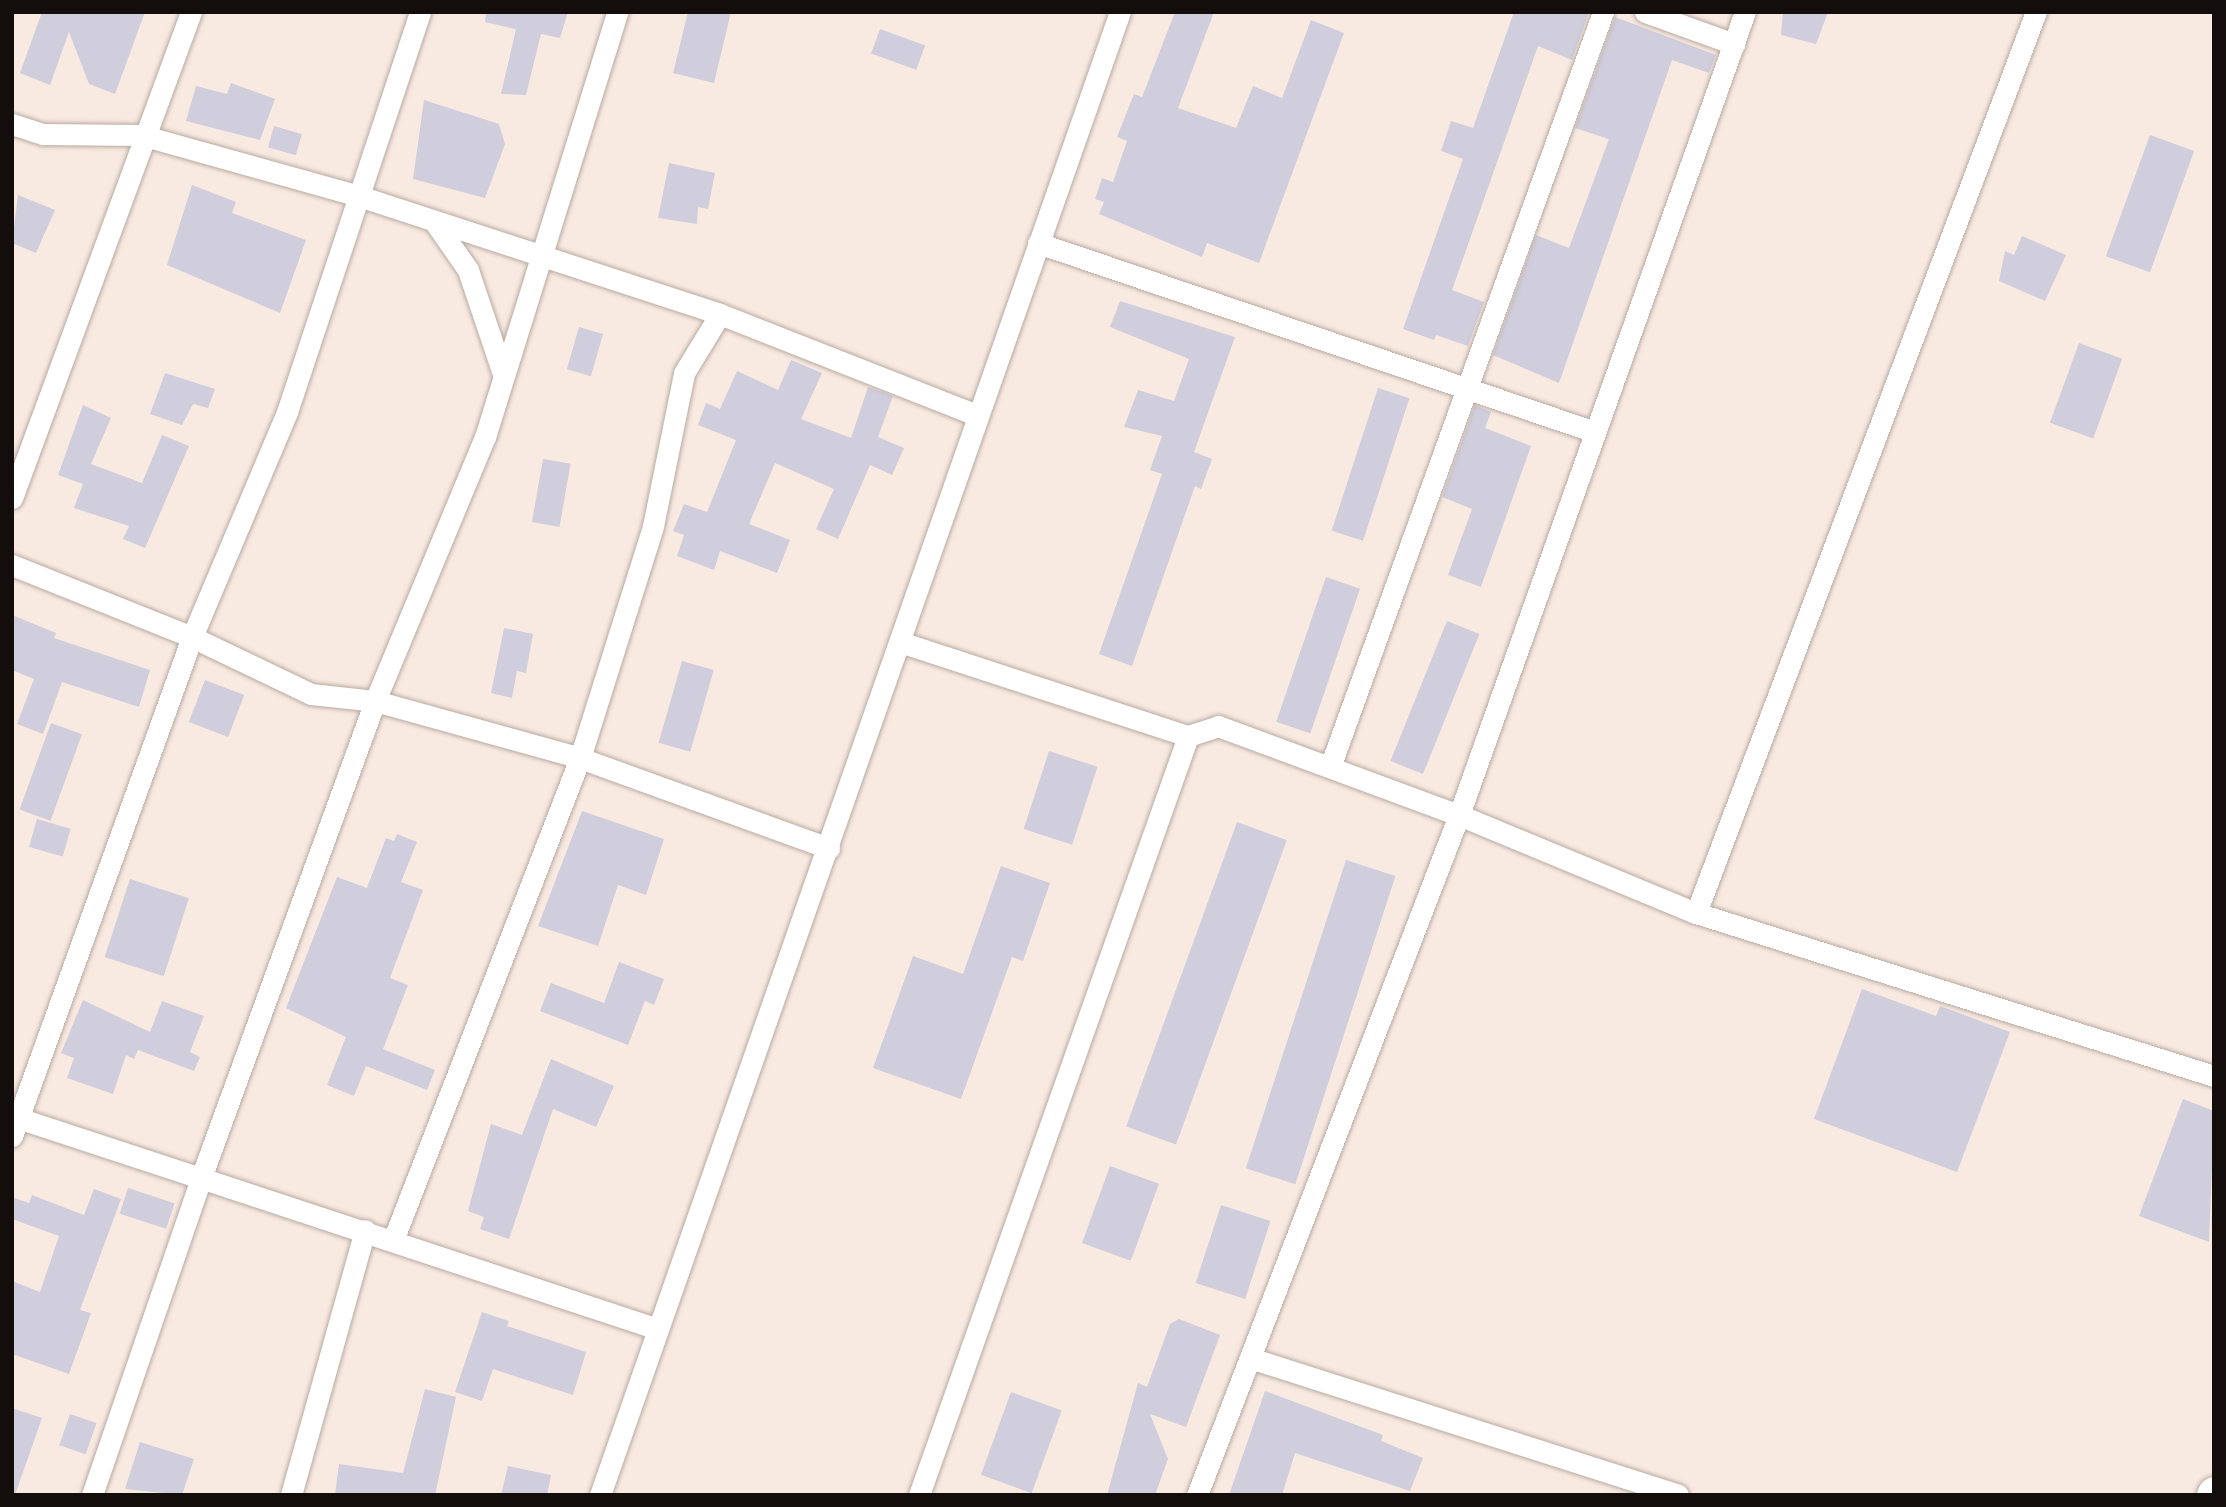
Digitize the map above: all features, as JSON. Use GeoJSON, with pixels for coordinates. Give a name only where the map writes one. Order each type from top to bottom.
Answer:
{"type":"FeatureCollection","features":[{"type":"Feature","properties":{"kind":"street"},"geometry":{"type":"LineString","coordinates":[[12,498],[141,135],[191,12]]}},
{"type":"Feature","properties":{"kind":"street"},"geometry":{"type":"LineString","coordinates":[[421,12],[288,412],[192,637],[14,1124],[394,1238],[658,1329]]}},
{"type":"Feature","properties":{"kind":"street"},"geometry":{"type":"LineString","coordinates":[[92,1495],[201,1178],[375,701],[485,437],[537,255],[617,12]]}},
{"type":"Feature","properties":{"kind":"street"},"geometry":{"type":"LineString","coordinates":[[600,1495],[901,642],[976,415],[1120,12]]}},
{"type":"Feature","properties":{"kind":"street"},"geometry":{"type":"LineString","coordinates":[[1330,767],[1602,12]]}},
{"type":"Feature","properties":{"kind":"street"},"geometry":{"type":"LineString","coordinates":[[1645,12],[1734,44]]}},
{"type":"Feature","properties":{"kind":"street"},"geometry":{"type":"LineString","coordinates":[[1196,1495],[1458,815],[1745,12]]}},
{"type":"Feature","properties":{"kind":"street"},"geometry":{"type":"LineString","coordinates":[[1696,913],[2036,12]]}},
{"type":"Feature","properties":{"kind":"street"},"geometry":{"type":"LineString","coordinates":[[12,124],[43,134],[141,135],[359,196],[720,314],[976,415]]}},
{"type":"Feature","properties":{"kind":"street"},"geometry":{"type":"LineString","coordinates":[[434,221],[468,271],[503,374]]}},
{"type":"Feature","properties":{"kind":"street"},"geometry":{"type":"LineString","coordinates":[[1038,243],[1595,432]]}},
{"type":"Feature","properties":{"kind":"street"},"geometry":{"type":"LineString","coordinates":[[394,1238],[580,758],[653,526],[684,373],[720,314]]}},
{"type":"Feature","properties":{"kind":"street"},"geometry":{"type":"LineString","coordinates":[[12,565],[192,637],[311,694],[375,701],[580,758],[829,848]]}},
{"type":"Feature","properties":{"kind":"street"},"geometry":{"type":"LineString","coordinates":[[901,642],[1188,736],[1219,726],[1458,815],[1696,913],[2214,1076]]}},
{"type":"Feature","properties":{"kind":"street"},"geometry":{"type":"LineString","coordinates":[[919,1495],[1188,736]]}},
{"type":"Feature","properties":{"kind":"street"},"geometry":{"type":"LineString","coordinates":[[291,1495],[365,1230]]}},
{"type":"Feature","properties":{"kind":"street"},"geometry":{"type":"LineString","coordinates":[[1250,1358],[1678,1495]]}},
{"type":"Feature","properties":{"kind":"building"},"geometry":{"type":"Polygon","coordinates":[[[42,12],[145,12],[115,94],[89,84],[69,32],[50,85],[20,73],[42,12]]]}},
{"type":"Feature","properties":{"kind":"building"},"geometry":{"type":"Polygon","coordinates":[[[486,12],[568,12],[560,38],[541,34],[526,95],[501,94],[516,29],[485,22],[486,12]]]}},
{"type":"Feature","properties":{"kind":"building"},"geometry":{"type":"Polygon","coordinates":[[[688,12],[731,12],[714,83],[673,73],[688,12]]]}},
{"type":"Feature","properties":{"kind":"building"},"geometry":{"type":"Polygon","coordinates":[[[1175,12],[1214,12],[1178,108],[1236,128],[1253,86],[1282,98],[1311,20],[1344,33],[1259,263],[1207,243],[1202,257],[1099,214],[1104,202],[1095,199],[1102,178],[1113,182],[1127,141],[1117,137],[1134,94],[1142,97],[1175,12]]]}},
{"type":"Feature","properties":{"kind":"building"},"geometry":{"type":"Polygon","coordinates":[[[1514,12],[1589,12],[1572,60],[1538,46],[1452,290],[1484,302],[1468,346],[1436,335],[1434,340],[1403,329],[1463,159],[1441,151],[1451,121],[1473,128],[1514,12]]]}},
{"type":"Feature","properties":{"kind":"building"},"geometry":{"type":"Polygon","coordinates":[[[1783,12],[1828,12],[1816,44],[1781,35],[1783,12]]]}},
{"type":"Feature","properties":{"kind":"building"},"geometry":{"type":"Polygon","coordinates":[[[1615,17],[1716,55],[1709,73],[1672,60],[1559,383],[1493,355],[1536,235],[1569,248],[1609,139],[1575,128],[1615,17]]]}},
{"type":"Feature","properties":{"kind":"building"},"geometry":{"type":"Polygon","coordinates":[[[880,29],[925,45],[916,70],[871,53],[880,29]]]}},
{"type":"Feature","properties":{"kind":"building"},"geometry":{"type":"Polygon","coordinates":[[[231,83],[275,99],[260,140],[186,121],[196,86],[227,94],[231,83]]]}},
{"type":"Feature","properties":{"kind":"building"},"geometry":{"type":"Polygon","coordinates":[[[424,100],[499,124],[505,144],[485,198],[413,179],[424,100]]]}},
{"type":"Feature","properties":{"kind":"building"},"geometry":{"type":"Polygon","coordinates":[[[274,126],[302,134],[296,155],[268,147],[274,126]]]}},
{"type":"Feature","properties":{"kind":"building"},"geometry":{"type":"Polygon","coordinates":[[[2150,135],[2194,151],[2150,272],[2106,256],[2150,135]]]}},
{"type":"Feature","properties":{"kind":"building"},"geometry":{"type":"Polygon","coordinates":[[[669,163],[715,173],[708,209],[698,207],[697,224],[658,218],[669,163]]]}},
{"type":"Feature","properties":{"kind":"building"},"geometry":{"type":"Polygon","coordinates":[[[192,185],[236,202],[232,213],[306,240],[280,313],[167,265],[192,185]]]}},
{"type":"Feature","properties":{"kind":"building"},"geometry":{"type":"Polygon","coordinates":[[[18,195],[55,210],[36,253],[12,243],[18,195]]]}},
{"type":"Feature","properties":{"kind":"building"},"geometry":{"type":"Polygon","coordinates":[[[2022,236],[2066,255],[2045,301],[1999,281],[2005,251],[2014,255],[2022,236]]]}},
{"type":"Feature","properties":{"kind":"building"},"geometry":{"type":"Polygon","coordinates":[[[1120,301],[1235,337],[1194,452],[1212,459],[1201,489],[1195,486],[1132,666],[1099,654],[1162,474],[1150,470],[1162,436],[1124,427],[1138,390],[1174,401],[1189,359],[1110,327],[1120,301]]]}},
{"type":"Feature","properties":{"kind":"building"},"geometry":{"type":"Polygon","coordinates":[[[579,327],[603,334],[591,376],[567,369],[579,327]]]}},
{"type":"Feature","properties":{"kind":"building"},"geometry":{"type":"Polygon","coordinates":[[[2079,343],[2122,359],[2093,439],[2050,423],[2079,343]]]}},
{"type":"Feature","properties":{"kind":"building"},"geometry":{"type":"Polygon","coordinates":[[[791,360],[822,373],[801,419],[851,438],[868,387],[893,396],[878,437],[904,448],[892,475],[870,465],[838,539],[816,529],[834,489],[775,463],[749,524],[790,540],[777,573],[720,551],[714,570],[677,556],[684,535],[673,531],[684,504],[707,512],[736,440],[698,425],[706,403],[720,409],[737,371],[778,390],[791,360]]]}},
{"type":"Feature","properties":{"kind":"building"},"geometry":{"type":"Polygon","coordinates":[[[165,373],[215,389],[208,408],[193,404],[182,425],[150,414],[165,373]]]}},
{"type":"Feature","properties":{"kind":"building"},"geometry":{"type":"Polygon","coordinates":[[[1378,388],[1409,398],[1363,541],[1332,531],[1378,388]]]}},
{"type":"Feature","properties":{"kind":"building"},"geometry":{"type":"Polygon","coordinates":[[[83,405],[111,418],[91,464],[142,483],[162,435],[189,446],[145,548],[123,539],[129,526],[74,508],[83,484],[58,475],[83,405]]]}},
{"type":"Feature","properties":{"kind":"building"},"geometry":{"type":"Polygon","coordinates":[[[1475,405],[1491,412],[1485,428],[1531,446],[1481,587],[1448,575],[1472,509],[1442,497],[1475,405]]]}},
{"type":"Feature","properties":{"kind":"building"},"geometry":{"type":"Polygon","coordinates":[[[543,459],[571,464],[559,527],[532,522],[543,459]]]}},
{"type":"Feature","properties":{"kind":"building"},"geometry":{"type":"Polygon","coordinates":[[[1326,577],[1360,589],[1310,733],[1276,722],[1326,577]]]}},
{"type":"Feature","properties":{"kind":"building"},"geometry":{"type":"Polygon","coordinates":[[[12,615],[56,633],[54,638],[150,670],[139,707],[62,682],[43,734],[17,724],[34,679],[12,670],[12,615]]]}},
{"type":"Feature","properties":{"kind":"building"},"geometry":{"type":"Polygon","coordinates":[[[1447,621],[1479,634],[1423,774],[1390,761],[1447,621]]]}},
{"type":"Feature","properties":{"kind":"building"},"geometry":{"type":"Polygon","coordinates":[[[504,628],[533,634],[526,673],[517,671],[512,698],[491,693],[504,628]]]}},
{"type":"Feature","properties":{"kind":"building"},"geometry":{"type":"Polygon","coordinates":[[[682,661],[714,670],[690,752],[659,743],[682,661]]]}},
{"type":"Feature","properties":{"kind":"building"},"geometry":{"type":"Polygon","coordinates":[[[205,680],[244,695],[228,737],[189,722],[205,680]]]}},
{"type":"Feature","properties":{"kind":"building"},"geometry":{"type":"Polygon","coordinates":[[[51,723],[82,734],[51,821],[20,809],[51,723]]]}},
{"type":"Feature","properties":{"kind":"building"},"geometry":{"type":"Polygon","coordinates":[[[1049,751],[1098,767],[1072,845],[1024,829],[1049,751]]]}},
{"type":"Feature","properties":{"kind":"building"},"geometry":{"type":"Polygon","coordinates":[[[582,811],[664,839],[646,895],[618,885],[598,946],[538,926],[582,811]]]}},
{"type":"Feature","properties":{"kind":"building"},"geometry":{"type":"Polygon","coordinates":[[[37,819],[71,829],[63,857],[29,847],[37,819]]]}},
{"type":"Feature","properties":{"kind":"building"},"geometry":{"type":"Polygon","coordinates":[[[1237,822],[1287,840],[1176,1145],[1126,1126],[1237,822]]]}},
{"type":"Feature","properties":{"kind":"building"},"geometry":{"type":"Polygon","coordinates":[[[397,834],[417,842],[401,882],[423,890],[390,978],[408,985],[383,1049],[435,1070],[427,1090],[366,1066],[354,1096],[327,1085],[346,1037],[286,1008],[337,877],[367,888],[386,838],[394,841],[397,834]]]}},
{"type":"Feature","properties":{"kind":"building"},"geometry":{"type":"Polygon","coordinates":[[[1346,860],[1395,876],[1295,1184],[1246,1168],[1346,860]]]}},
{"type":"Feature","properties":{"kind":"building"},"geometry":{"type":"Polygon","coordinates":[[[1001,866],[1050,883],[1023,961],[1012,957],[961,1099],[873,1068],[913,956],[963,974],[1001,866]]]}},
{"type":"Feature","properties":{"kind":"building"},"geometry":{"type":"Polygon","coordinates":[[[130,879],[189,898],[164,976],[105,957],[130,879]]]}},
{"type":"Feature","properties":{"kind":"building"},"geometry":{"type":"Polygon","coordinates":[[[619,962],[664,979],[654,1005],[645,1001],[628,1045],[540,1011],[551,983],[604,1003],[619,962]]]}},
{"type":"Feature","properties":{"kind":"building"},"geometry":{"type":"Polygon","coordinates":[[[1862,989],[1936,1016],[1940,1006],[2010,1032],[1957,1172],[1814,1119],[1862,989]]]}},
{"type":"Feature","properties":{"kind":"building"},"geometry":{"type":"Polygon","coordinates":[[[83,1000],[150,1032],[162,1001],[204,1016],[190,1052],[200,1057],[194,1071],[138,1050],[134,1059],[126,1055],[113,1094],[67,1078],[74,1058],[61,1053],[83,1000]]]}},
{"type":"Feature","properties":{"kind":"building"},"geometry":{"type":"Polygon","coordinates":[[[551,1059],[614,1086],[596,1127],[553,1109],[509,1239],[480,1229],[484,1217],[468,1211],[491,1124],[522,1135],[551,1059]]]}},
{"type":"Feature","properties":{"kind":"building"},"geometry":{"type":"Polygon","coordinates":[[[2183,1099],[2214,1111],[2209,1242],[2139,1216],[2183,1099]]]}},
{"type":"Feature","properties":{"kind":"building"},"geometry":{"type":"Polygon","coordinates":[[[1110,1166],[1159,1184],[1131,1261],[1082,1243],[1110,1166]]]}},
{"type":"Feature","properties":{"kind":"building"},"geometry":{"type":"Polygon","coordinates":[[[128,1188],[175,1203],[166,1229],[120,1214],[128,1188]]]}},
{"type":"Feature","properties":{"kind":"building"},"geometry":{"type":"Polygon","coordinates":[[[94,1189],[121,1199],[80,1310],[91,1313],[69,1374],[12,1354],[12,1281],[40,1292],[59,1236],[12,1219],[12,1197],[29,1203],[32,1195],[84,1215],[94,1189]]]}},
{"type":"Feature","properties":{"kind":"building"},"geometry":{"type":"Polygon","coordinates":[[[1221,1205],[1270,1221],[1245,1299],[1196,1283],[1221,1205]]]}},
{"type":"Feature","properties":{"kind":"building"},"geometry":{"type":"Polygon","coordinates":[[[482,1312],[509,1321],[507,1326],[586,1352],[573,1395],[493,1369],[482,1401],[455,1392],[482,1312]]]}},
{"type":"Feature","properties":{"kind":"building"},"geometry":{"type":"Polygon","coordinates":[[[1179,1319],[1220,1335],[1186,1427],[1150,1414],[1168,1459],[1155,1495],[1107,1495],[1138,1383],[1147,1387],[1170,1324],[1179,1319]]]}},
{"type":"Feature","properties":{"kind":"building"},"geometry":{"type":"Polygon","coordinates":[[[425,1389],[456,1397],[435,1495],[335,1495],[339,1464],[403,1473],[425,1389]]]}},
{"type":"Feature","properties":{"kind":"building"},"geometry":{"type":"Polygon","coordinates":[[[1265,1391],[1383,1435],[1381,1441],[1423,1458],[1410,1491],[1295,1453],[1282,1495],[1229,1495],[1265,1391]]]}},
{"type":"Feature","properties":{"kind":"building"},"geometry":{"type":"Polygon","coordinates":[[[1011,1392],[1062,1410],[1032,1493],[981,1475],[1011,1392]]]}},
{"type":"Feature","properties":{"kind":"building"},"geometry":{"type":"Polygon","coordinates":[[[12,1408],[42,1418],[15,1495],[12,1494],[12,1408]]]}},
{"type":"Feature","properties":{"kind":"building"},"geometry":{"type":"Polygon","coordinates":[[[70,1414],[96,1423],[86,1454],[59,1445],[70,1414]]]}},
{"type":"Feature","properties":{"kind":"building"},"geometry":{"type":"Polygon","coordinates":[[[140,1442],[194,1459],[182,1495],[125,1489],[140,1442]]]}},
{"type":"Feature","properties":{"kind":"building"},"geometry":{"type":"Polygon","coordinates":[[[508,1466],[551,1475],[547,1495],[501,1495],[508,1466]]]}}]}
